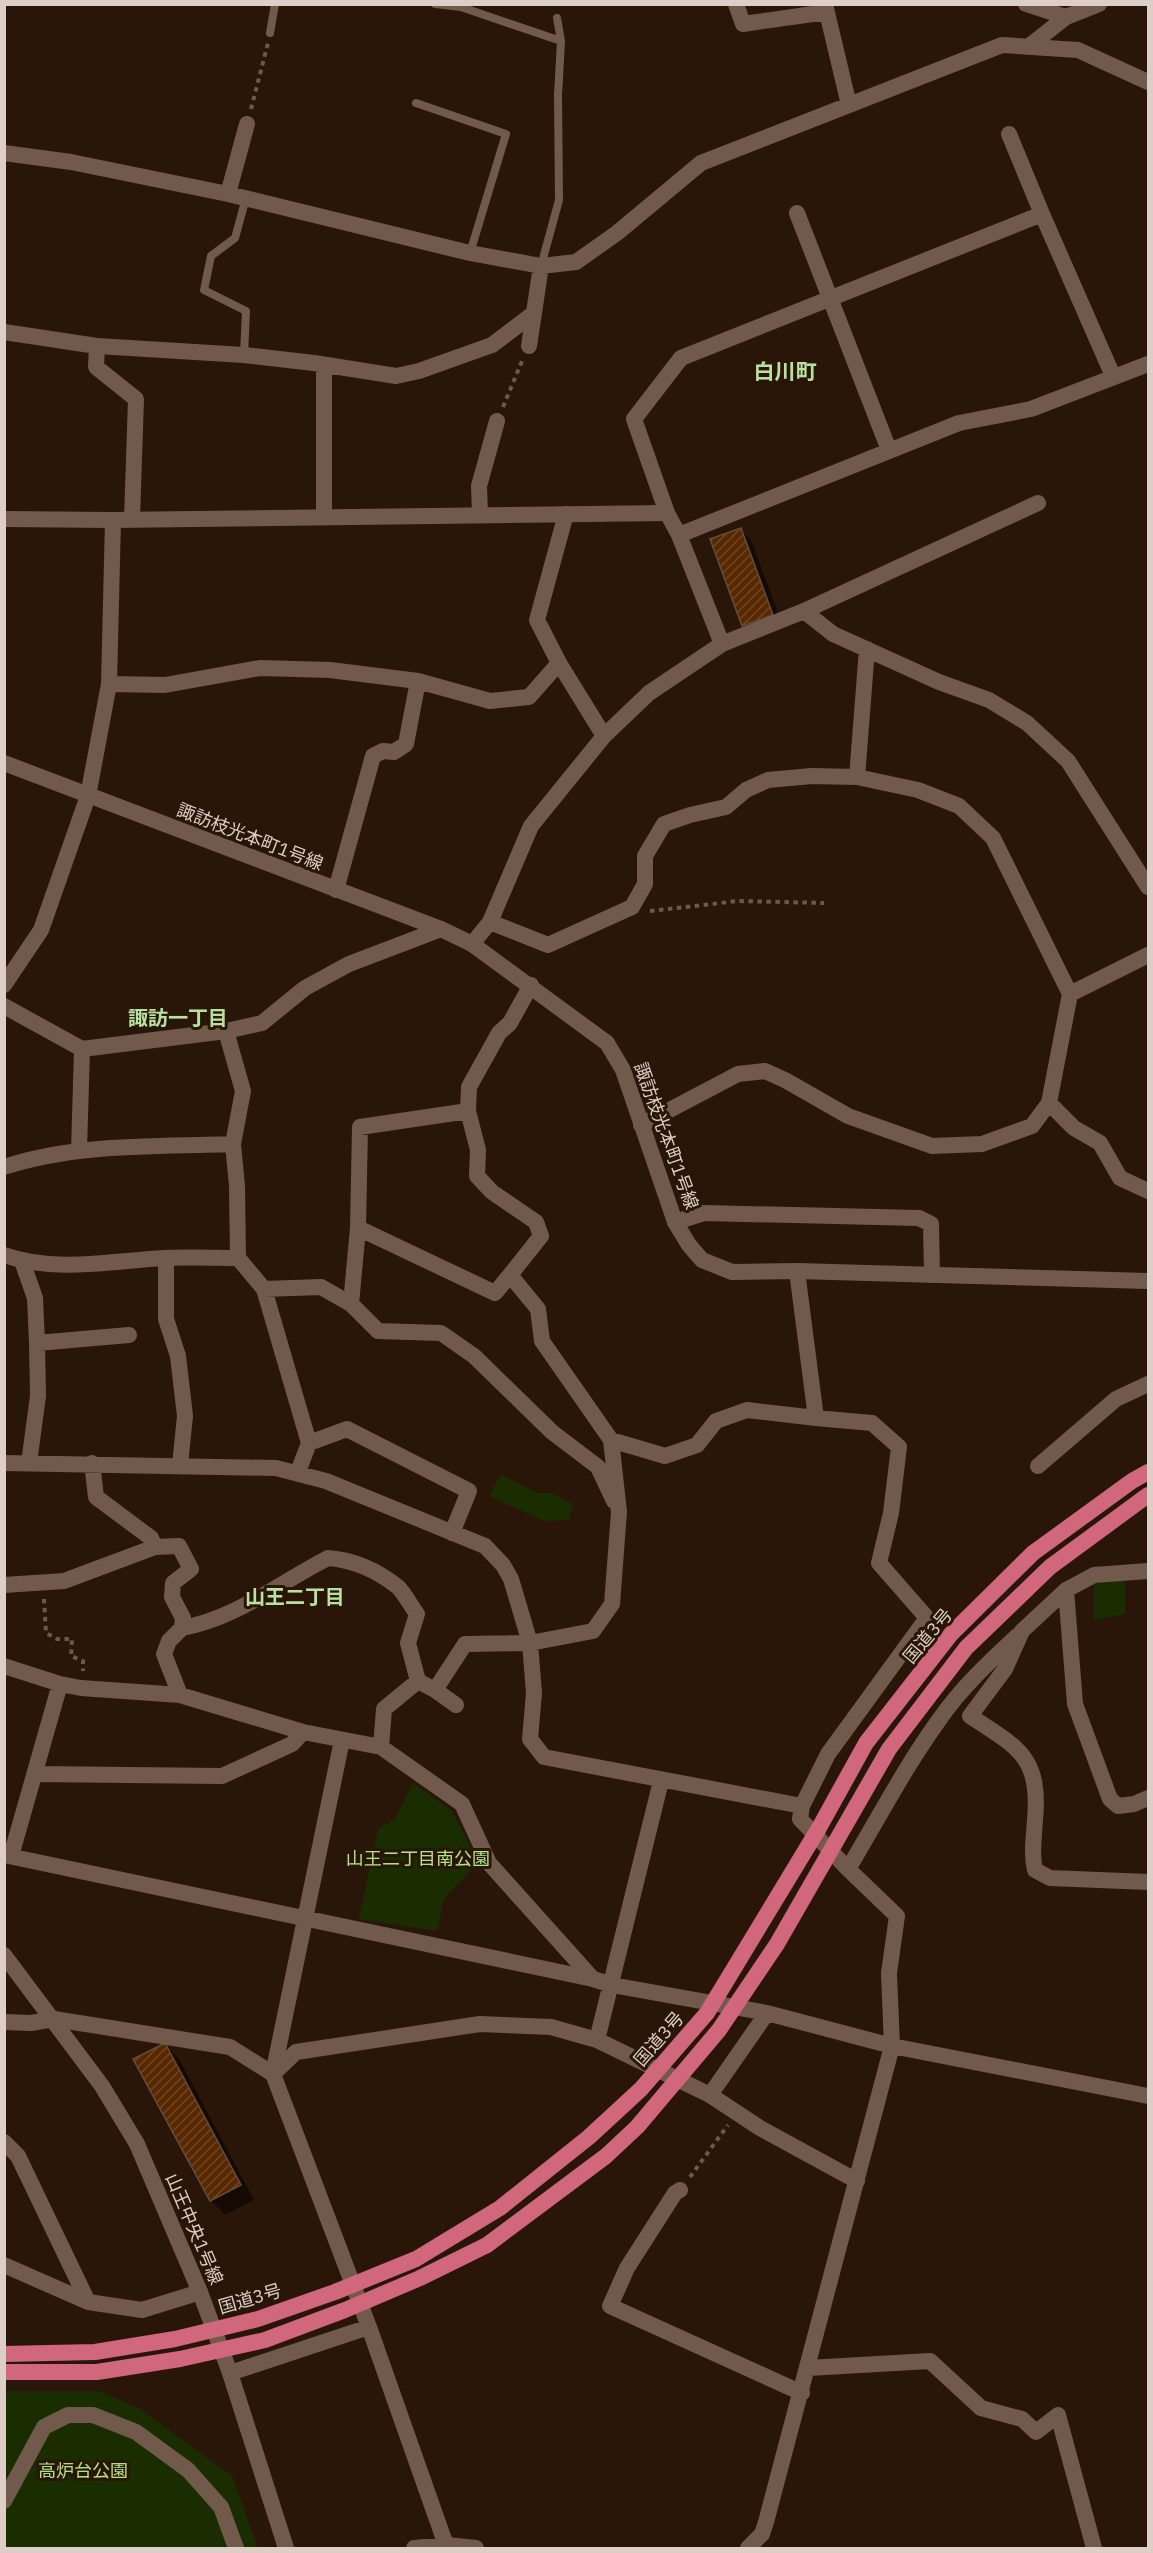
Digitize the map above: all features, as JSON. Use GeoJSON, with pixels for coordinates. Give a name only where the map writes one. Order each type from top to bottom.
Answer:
{"type":"FeatureCollection","features":[{"type":"Feature","properties":{"kind":"highway","name":"国道3号"},"geometry":{"type":"LineString","coordinates":[[4,2354],[95,2352],[175,2339],[258,2319],[335,2292],[416,2259],[500,2208],[589,2137],[641,2089],[707,2013],[819,1828],[866,1743],[951,1634],[1033,1553],[1132,1481],[1149,1472]]}},
{"type":"Feature","properties":{"kind":"highway","name":"国道3号"},"geometry":{"type":"LineString","coordinates":[[4,2372],[97,2372],[180,2359],[265,2340],[345,2310],[420,2278],[487,2245],[606,2156],[637,2127],[719,2030],[777,1944],[890,1749],[966,1648],[1050,1567],[1149,1495]]}},
{"type":"Feature","properties":{"kind":"street"},"geometry":{"type":"LineString","coordinates":[[735,4],[744,24],[826,8],[849,105]]}},
{"type":"Feature","properties":{"kind":"street"},"geometry":{"type":"LineString","coordinates":[[1026,4],[1066,17]]}},
{"type":"Feature","properties":{"kind":"street"},"geometry":{"type":"LineString","coordinates":[[1028,47],[1066,17],[1099,4]]}},
{"type":"Feature","properties":{"kind":"street"},"geometry":{"type":"LineString","coordinates":[[4,153],[71,162],[228,194],[470,253],[542,266],[576,262],[617,233],[701,163],[1002,45],[1078,50],[1149,82]]}},
{"type":"Feature","properties":{"kind":"street"},"geometry":{"type":"LineString","coordinates":[[228,194],[247,124]]}},
{"type":"Feature","properties":{"kind":"street"},"geometry":{"type":"LineString","coordinates":[[1009,134],[1113,376]]}},
{"type":"Feature","properties":{"kind":"street"},"geometry":{"type":"LineString","coordinates":[[797,213],[890,450]]}},
{"type":"Feature","properties":{"kind":"street"},"geometry":{"type":"LineString","coordinates":[[722,644],[679,535],[667,513],[634,419],[681,358],[1042,214]]}},
{"type":"Feature","properties":{"kind":"street"},"geometry":{"type":"LineString","coordinates":[[529,346],[542,266]]}},
{"type":"Feature","properties":{"kind":"street"},"geometry":{"type":"LineString","coordinates":[[4,332],[97,346],[244,356],[396,376],[418,371],[492,345],[533,314]]}},
{"type":"Feature","properties":{"kind":"street"},"geometry":{"type":"LineString","coordinates":[[97,346],[96,367],[136,399],[132,519]]}},
{"type":"Feature","properties":{"kind":"street"},"geometry":{"type":"LineString","coordinates":[[679,535],[959,423],[1031,409],[1149,364]]}},
{"type":"Feature","properties":{"kind":"street"},"geometry":{"type":"LineString","coordinates":[[324,365],[324,516]]}},
{"type":"Feature","properties":{"kind":"street"},"geometry":{"type":"LineString","coordinates":[[480,514],[479,486],[496,421]]}},
{"type":"Feature","properties":{"kind":"street"},"geometry":{"type":"LineString","coordinates":[[472,944],[490,922],[531,825],[604,736],[649,693],[722,644],[804,611],[1038,502]]}},
{"type":"Feature","properties":{"kind":"street"},"geometry":{"type":"LineString","coordinates":[[4,519],[113,520],[667,513]]}},
{"type":"Feature","properties":{"kind":"street"},"geometry":{"type":"LineString","coordinates":[[566,514],[537,620],[559,663],[604,736]]}},
{"type":"Feature","properties":{"kind":"street"},"geometry":{"type":"LineString","coordinates":[[4,985],[41,930],[88,796],[109,684],[113,520]]}},
{"type":"Feature","properties":{"kind":"street"},"geometry":{"type":"LineString","coordinates":[[804,611],[833,634],[939,682],[989,700],[1027,723],[1068,761],[1149,887]]}},
{"type":"Feature","properties":{"kind":"street"},"geometry":{"type":"LineString","coordinates":[[857,777],[867,649]]}},
{"type":"Feature","properties":{"kind":"street"},"geometry":{"type":"LineString","coordinates":[[109,684],[165,685],[260,668],[330,670],[418,681],[490,701],[529,697],[559,663]]}},
{"type":"Feature","properties":{"kind":"street"},"geometry":{"type":"LineString","coordinates":[[336,890],[372,756],[382,751],[394,752],[406,744],[418,681]]}},
{"type":"Feature","properties":{"kind":"street","name":"諏訪枝光本町1号線"},"geometry":{"type":"LineString","coordinates":[[4,763],[441,929],[472,944],[531,985],[607,1043],[623,1070],[675,1222],[688,1245],[702,1260],[732,1272],[797,1271],[1149,1281]]}},
{"type":"Feature","properties":{"kind":"street"},"geometry":{"type":"LineString","coordinates":[[490,922],[548,945],[633,909],[645,884],[645,856],[664,824],[690,815],[726,807],[746,790],[768,780],[812,776],[857,777],[918,790],[959,806],[993,838],[1070,994],[1049,1103],[1032,1126],[982,1144],[932,1146],[848,1116],[765,1071],[738,1074],[641,1125]]}},
{"type":"Feature","properties":{"kind":"street"},"geometry":{"type":"LineString","coordinates":[[4,1006],[82,1049],[226,1031],[262,1023],[305,988],[350,964],[441,929]]}},
{"type":"Feature","properties":{"kind":"street"},"geometry":{"type":"LineString","coordinates":[[1070,994],[1149,955]]}},
{"type":"Feature","properties":{"kind":"street"},"geometry":{"type":"LineString","coordinates":[[358,1228],[495,1293],[542,1236],[536,1222],[492,1192],[477,1176],[478,1150],[468,1112],[469,1087],[499,1033],[510,1023],[531,985]]}},
{"type":"Feature","properties":{"kind":"street"},"geometry":{"type":"LineString","coordinates":[[226,1031],[243,1091],[233,1144],[237,1186],[238,1258],[264,1289],[309,1443],[298,1472]]}},
{"type":"Feature","properties":{"kind":"street"},"geometry":{"type":"LineString","coordinates":[[79,1151],[82,1049]]}},
{"type":"Feature","properties":{"kind":"street"},"geometry":{"type":"LineString","coordinates":[[1049,1103],[1074,1128],[1100,1143],[1120,1178],[1149,1191]]}},
{"type":"Feature","properties":{"kind":"street"},"geometry":{"type":"LineString","coordinates":[[351,1304],[358,1228],[360,1127],[468,1112]]}},
{"type":"Feature","properties":{"kind":"street"},"geometry":{"type":"LineString","coordinates":[[4,1167],[36,1156],[79,1151],[233,1144]]}},
{"type":"Feature","properties":{"kind":"street"},"geometry":{"type":"LineString","coordinates":[[675,1222],[704,1214],[919,1218],[931,1224],[932,1275]]}},
{"type":"Feature","properties":{"kind":"street"},"geometry":{"type":"LineString","coordinates":[[4,1255],[22,1261],[73,1265],[166,1258],[238,1258]]}},
{"type":"Feature","properties":{"kind":"street"},"geometry":{"type":"LineString","coordinates":[[166,1258],[166,1319],[178,1356],[185,1416],[180,1465]]}},
{"type":"Feature","properties":{"kind":"street"},"geometry":{"type":"LineString","coordinates":[[22,1261],[35,1298],[37,1343],[38,1396],[29,1463]]}},
{"type":"Feature","properties":{"kind":"street"},"geometry":{"type":"LineString","coordinates":[[797,1271],[816,1418]]}},
{"type":"Feature","properties":{"kind":"street"},"geometry":{"type":"LineString","coordinates":[[435,1690],[465,1644],[530,1643],[593,1631],[612,1604],[619,1512],[611,1440],[542,1341],[538,1309],[510,1275]]}},
{"type":"Feature","properties":{"kind":"street"},"geometry":{"type":"LineString","coordinates":[[264,1289],[321,1287],[351,1304],[378,1331],[441,1333],[474,1356],[552,1432],[598,1467],[619,1512]]}},
{"type":"Feature","properties":{"kind":"street"},"geometry":{"type":"LineString","coordinates":[[37,1343],[129,1335]]}},
{"type":"Feature","properties":{"kind":"street"},"geometry":{"type":"LineString","coordinates":[[1038,1466],[1116,1399],[1149,1384]]}},
{"type":"Feature","properties":{"kind":"street"},"geometry":{"type":"LineString","coordinates":[[611,1440],[665,1456],[697,1445],[716,1421],[747,1410],[872,1424],[899,1448],[891,1513],[879,1563],[927,1618],[828,1754],[802,1806],[800,1819],[897,1916],[889,1973],[892,2046],[766,2522],[762,2534],[748,2548]]}},
{"type":"Feature","properties":{"kind":"street"},"geometry":{"type":"LineString","coordinates":[[309,1443],[347,1429],[469,1491],[452,1533]]}},
{"type":"Feature","properties":{"kind":"street"},"geometry":{"type":"LineString","coordinates":[[4,1463],[276,1468],[326,1481],[485,1546],[503,1565],[511,1579],[530,1643],[534,1693],[530,1739],[544,1756],[661,1781],[763,1797],[802,1806]]}},
{"type":"Feature","properties":{"kind":"street"},"geometry":{"type":"LineString","coordinates":[[92,1463],[96,1497],[151,1538],[155,1547]]}},
{"type":"Feature","properties":{"kind":"street"},"geometry":{"type":"LineString","coordinates":[[4,1585],[64,1581],[155,1547],[179,1545],[191,1569],[173,1584],[172,1597],[183,1618],[182,1628]]}},
{"type":"Feature","properties":{"kind":"street"},"geometry":{"type":"LineString","coordinates":[[180,1695],[164,1654],[169,1641],[182,1628],[205,1624],[231,1612],[328,1558],[345,1559],[372,1570],[399,1588],[417,1614],[408,1643],[418,1681],[456,1705]]}},
{"type":"Feature","properties":{"kind":"street"},"geometry":{"type":"LineString","coordinates":[[848,1869],[897,1782],[940,1718],[978,1671],[1066,1590],[1094,1575],[1149,1571]]}},
{"type":"Feature","properties":{"kind":"street"},"geometry":{"type":"LineString","coordinates":[[1066,1590],[1075,1704],[1110,1799],[1118,1806],[1134,1804],[1149,1798]]}},
{"type":"Feature","properties":{"kind":"street"},"geometry":{"type":"LineString","coordinates":[[1022,1631],[1005,1669],[970,1716],[1013,1745],[1030,1764],[1036,1812],[1032,1859],[1035,1870],[1050,1878],[1149,1882]]}},
{"type":"Feature","properties":{"kind":"street"},"geometry":{"type":"LineString","coordinates":[[4,1666],[60,1684],[81,1688],[180,1695],[303,1731],[381,1747],[462,1804],[489,1863],[593,1979]]}},
{"type":"Feature","properties":{"kind":"street"},"geometry":{"type":"LineString","coordinates":[[381,1747],[384,1709],[418,1681]]}},
{"type":"Feature","properties":{"kind":"street"},"geometry":{"type":"LineString","coordinates":[[60,1684],[36,1774],[8,1856],[593,1979],[612,1985],[767,2013],[892,2046],[1149,2096]]}},
{"type":"Feature","properties":{"kind":"street"},"geometry":{"type":"LineString","coordinates":[[36,1774],[222,1776],[292,1744],[303,1731]]}},
{"type":"Feature","properties":{"kind":"street"},"geometry":{"type":"LineString","coordinates":[[342,1740],[273,2074],[369,2327],[447,2547]]}},
{"type":"Feature","properties":{"kind":"street"},"geometry":{"type":"LineString","coordinates":[[597,2040],[661,1781]]}},
{"type":"Feature","properties":{"kind":"street","name":"山王中央1号線"},"geometry":{"type":"LineString","coordinates":[[4,1955],[102,2086],[137,2144],[200,2292],[230,2373],[286,2548]]}},
{"type":"Feature","properties":{"kind":"street"},"geometry":{"type":"LineString","coordinates":[[710,2095],[767,2013]]}},
{"type":"Feature","properties":{"kind":"street"},"geometry":{"type":"LineString","coordinates":[[4,2022],[30,2023],[54,2019],[230,2047],[273,2074]]}},
{"type":"Feature","properties":{"kind":"street"},"geometry":{"type":"LineString","coordinates":[[273,2074],[296,2052],[480,2024],[552,2027],[597,2040],[710,2095],[732,2118],[857,2181]]}},
{"type":"Feature","properties":{"kind":"street"},"geometry":{"type":"LineString","coordinates":[[4,2142],[18,2156],[88,2302]]}},
{"type":"Feature","properties":{"kind":"street"},"geometry":{"type":"LineString","coordinates":[[680,2190],[675,2193],[627,2268],[610,2306],[802,2393]]}},
{"type":"Feature","properties":{"kind":"street"},"geometry":{"type":"LineString","coordinates":[[4,2265],[88,2302],[142,2310],[200,2292]]}},
{"type":"Feature","properties":{"kind":"street"},"geometry":{"type":"LineString","coordinates":[[230,2373],[369,2327]]}},
{"type":"Feature","properties":{"kind":"street"},"geometry":{"type":"LineString","coordinates":[[808,2368],[930,2361],[981,2408],[1022,2419],[1036,2432],[1058,2415],[1094,2548]]}},
{"type":"Feature","properties":{"kind":"street"},"geometry":{"type":"LineString","coordinates":[[4,2501],[44,2427],[68,2415],[93,2415],[136,2432],[188,2470],[221,2507],[236,2548]]}},
{"type":"Feature","properties":{"kind":"street"},"geometry":{"type":"LineString","coordinates":[[414,2548],[476,2548]]}},
{"type":"Feature","properties":{"kind":"lane"},"geometry":{"type":"LineString","coordinates":[[270,33],[275,4]]}},
{"type":"Feature","properties":{"kind":"lane"},"geometry":{"type":"LineString","coordinates":[[435,4],[460,7],[561,41]]}},
{"type":"Feature","properties":{"kind":"lane"},"geometry":{"type":"LineString","coordinates":[[542,266],[559,200],[558,95],[561,41],[557,18]]}},
{"type":"Feature","properties":{"kind":"lane"},"geometry":{"type":"LineString","coordinates":[[416,103],[506,134],[470,253]]}},
{"type":"Feature","properties":{"kind":"lane"},"geometry":{"type":"LineString","coordinates":[[244,356],[246,311],[204,290],[211,256],[236,238],[246,198]]}},
{"type":"Feature","properties":{"kind":"path"},"geometry":{"type":"LineString","coordinates":[[247,124],[270,33]]}},
{"type":"Feature","properties":{"kind":"path"},"geometry":{"type":"LineString","coordinates":[[496,421],[529,346]]}},
{"type":"Feature","properties":{"kind":"path"},"geometry":{"type":"LineString","coordinates":[[633,909],[738,902],[824,903]]}},
{"type":"Feature","properties":{"kind":"path"},"geometry":{"type":"LineString","coordinates":[[42,1583],[46,1633],[57,1639],[72,1639],[71,1656],[83,1661],[81,1688]]}},
{"type":"Feature","properties":{"kind":"path"},"geometry":{"type":"LineString","coordinates":[[680,2190],[732,2118]]}},
{"type":"Feature","properties":{"kind":"green space"},"geometry":{"type":"Polygon","coordinates":[[[501,1474],[537,1493],[551,1493],[573,1504],[569,1520],[545,1521],[489,1496],[501,1474]]]}},
{"type":"Feature","properties":{"kind":"green space"},"geometry":{"type":"Polygon","coordinates":[[[1125,1580],[1125,1614],[1094,1620],[1094,1583],[1125,1580]]]}},
{"type":"Feature","properties":{"kind":"green space","name":"山王二丁目南公園"},"geometry":{"type":"Polygon","coordinates":[[[413,1783],[451,1810],[479,1862],[444,1899],[437,1931],[359,1919],[378,1829],[394,1820],[413,1783]]]}},
{"type":"Feature","properties":{"kind":"green space","name":"高炉台公園"},"geometry":{"type":"Polygon","coordinates":[[[5,2391],[99,2391],[139,2408],[232,2476],[258,2548],[5,2548],[5,2391]]]}},
{"type":"Feature","properties":{"kind":"building"},"geometry":{"type":"Polygon","coordinates":[[[741,528],[773,615],[742,626],[710,539],[741,528]]]}},
{"type":"Feature","properties":{"kind":"building"},"geometry":{"type":"Polygon","coordinates":[[[165,2043],[241,2185],[210,2201],[133,2059],[165,2043]]]}},
{"type":"Feature","properties":{"kind":"district","name":"白川町"},"geometry":{"type":"Point","coordinates":[785,372]}},
{"type":"Feature","properties":{"kind":"district","name":"諏訪一丁目"},"geometry":{"type":"Point","coordinates":[178,1018]}},
{"type":"Feature","properties":{"kind":"district","name":"山王二丁目"},"geometry":{"type":"Point","coordinates":[295,1597]}}]}
